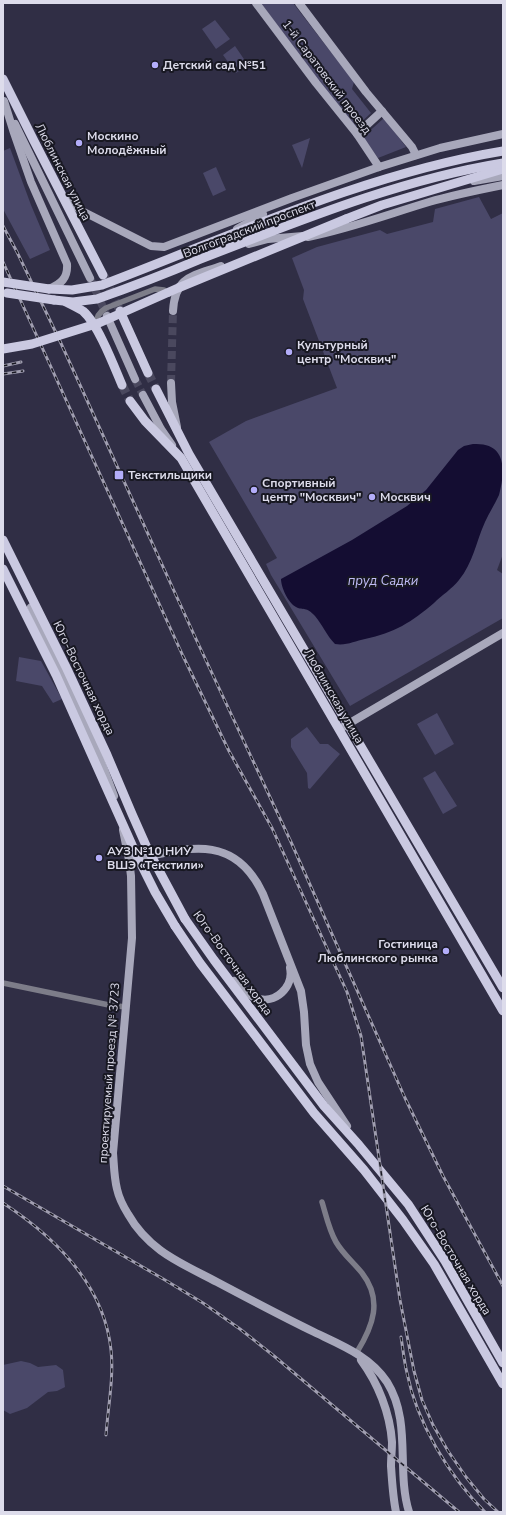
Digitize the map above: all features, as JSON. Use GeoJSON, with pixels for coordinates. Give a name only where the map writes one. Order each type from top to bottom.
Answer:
{"type":"FeatureCollection","features":[{"type":"Feature","properties":{"kind":"main road","name":"1-й Саратовский проезд"},"geometry":{"type":"LineString","coordinates":[[256,3],[315,82],[357,134],[379,167]]}},
{"type":"Feature","properties":{"kind":"main road","name":"1-й Саратовский проезд"},"geometry":{"type":"LineString","coordinates":[[299,3],[416,155]]}},
{"type":"Feature","properties":{"kind":"main road","name":"Люблинская улица"},"geometry":{"type":"LineString","coordinates":[[3,79],[103,275]]}},
{"type":"Feature","properties":{"kind":"main road"},"geometry":{"type":"LineString","coordinates":[[4,99],[31,182],[66,264],[66,274],[64,279],[60,284],[49,289]]}},
{"type":"Feature","properties":{"kind":"main road","name":"Люблинская улица"},"geometry":{"type":"LineString","coordinates":[[4,99],[90,278]]}},
{"type":"Feature","properties":{"kind":"main road"},"geometry":{"type":"LineString","coordinates":[[357,134],[382,111]]}},
{"type":"Feature","properties":{"kind":"main road"},"geometry":{"type":"LineString","coordinates":[[61,194],[73,206],[80,210],[151,246],[160,248],[169,246],[292,198],[379,167],[416,155],[503,134]]}},
{"type":"Feature","properties":{"kind":"main road","name":"Волгоградский проспект"},"geometry":{"type":"LineString","coordinates":[[3,282],[49,289],[72,290],[102,285],[212,242],[378,181],[427,167],[503,151]]}},
{"type":"Feature","properties":{"kind":"main road","name":"Волгоградский проспект"},"geometry":{"type":"LineString","coordinates":[[5,293],[65,302],[84,301],[103,296],[305,220],[410,184],[503,163]]}},
{"type":"Feature","properties":{"kind":"main road"},"geometry":{"type":"LineString","coordinates":[[3,349],[32,344],[99,323],[178,288],[382,205],[503,169]]}},
{"type":"Feature","properties":{"kind":"main road"},"geometry":{"type":"LineString","coordinates":[[450,186],[503,176]]}},
{"type":"Feature","properties":{"kind":"main road"},"geometry":{"type":"LineString","coordinates":[[173,308],[178,287],[182,282],[281,243],[317,236],[429,202],[471,191],[503,185]]}},
{"type":"Feature","properties":{"kind":"main road"},"geometry":{"type":"LineString","coordinates":[[212,242],[292,198]]}},
{"type":"Feature","properties":{"kind":"main road"},"geometry":{"type":"LineString","coordinates":[[231,248],[287,236],[317,236]]}},
{"type":"Feature","properties":{"kind":"main road"},"geometry":{"type":"LineString","coordinates":[[65,302],[82,311],[89,318],[97,331],[122,385]]}},
{"type":"Feature","properties":{"kind":"main road"},"geometry":{"type":"LineString","coordinates":[[120,311],[148,373]]}},
{"type":"Feature","properties":{"kind":"main road"},"geometry":{"type":"LineString","coordinates":[[107,316],[135,380]]}},
{"type":"Feature","properties":{"kind":"main road"},"geometry":{"type":"LineString","coordinates":[[171,383],[172,402],[179,436]]}},
{"type":"Feature","properties":{"kind":"main road","name":"Люблинская улица"},"geometry":{"type":"LineString","coordinates":[[156,390],[179,436],[344,726],[503,1011]]}},
{"type":"Feature","properties":{"kind":"main road","name":"Люблинская улица"},"geometry":{"type":"LineString","coordinates":[[142,395],[161,429],[178,454],[503,988]]}},
{"type":"Feature","properties":{"kind":"main road"},"geometry":{"type":"LineString","coordinates":[[130,401],[144,421],[178,454]]}},
{"type":"Feature","properties":{"kind":"main road","name":"Юго-Восточная хорда"},"geometry":{"type":"LineString","coordinates":[[3,540],[71,676],[148,850],[185,919],[324,1106],[408,1204],[437,1248],[503,1363]]}},
{"type":"Feature","properties":{"kind":"main road","name":"проектируемый проезд № 3723"},"geometry":{"type":"LineString","coordinates":[[3,546],[102,762],[120,818],[129,860],[131,876],[132,938],[113,1153],[114,1174],[117,1191],[123,1206],[132,1222],[142,1235],[165,1255],[272,1312],[357,1352],[374,1366],[387,1382],[395,1397],[400,1415],[402,1432],[403,1481],[409,1512]]}},
{"type":"Feature","properties":{"kind":"main road","name":"Юго-Восточная хорда"},"geometry":{"type":"LineString","coordinates":[[3,569],[62,689],[137,856],[155,892],[175,926],[200,963],[314,1114],[364,1170],[403,1220],[434,1264],[503,1384]]}},
{"type":"Feature","properties":{"kind":"main road"},"geometry":{"type":"LineString","coordinates":[[344,726],[503,633]]}},
{"type":"Feature","properties":{"kind":"main road"},"geometry":{"type":"LineString","coordinates":[[129,860],[178,850],[197,848],[213,849],[227,854],[238,861],[250,872],[257,881],[301,991],[306,1045],[310,1064],[325,1095],[359,1145]]}},
{"type":"Feature","properties":{"kind":"main road"},"geometry":{"type":"LineString","coordinates":[[214,960],[245,992],[253,998],[267,1000],[280,994],[289,983],[291,970],[287,955]]}},
{"type":"Feature","properties":{"kind":"main road"},"geometry":{"type":"LineString","coordinates":[[357,1352],[375,1382],[383,1402],[392,1442],[391,1467],[396,1512]]}},
{"type":"Feature","properties":{"kind":"street"},"geometry":{"type":"LineString","coordinates":[[97,331],[96,320],[102,310],[150,291],[160,289],[164,290],[171,298],[173,308]]}},
{"type":"Feature","properties":{"kind":"street"},"geometry":{"type":"LineString","coordinates":[[3,983],[109,1005],[126,1007]]}},
{"type":"Feature","properties":{"kind":"street"},"geometry":{"type":"LineString","coordinates":[[322,1202],[335,1241],[362,1274],[371,1289],[374,1304],[373,1321],[366,1338],[357,1352]]}},
{"type":"Feature","properties":{"kind":"shaded area"},"geometry":{"type":"Polygon","coordinates":[[[261,3],[293,3],[354,82],[352,89],[371,113],[356,127],[319,82],[261,3]]]}},
{"type":"Feature","properties":{"kind":"shaded area"},"geometry":{"type":"Polygon","coordinates":[[[215,20],[230,39],[216,49],[202,29],[215,20]]]}},
{"type":"Feature","properties":{"kind":"shaded area"},"geometry":{"type":"Polygon","coordinates":[[[235,46],[248,65],[236,73],[223,55],[235,46]]]}},
{"type":"Feature","properties":{"kind":"shaded area"},"geometry":{"type":"Polygon","coordinates":[[[384,118],[406,147],[378,158],[363,137],[384,118]]]}},
{"type":"Feature","properties":{"kind":"shaded area"},"geometry":{"type":"Polygon","coordinates":[[[310,138],[302,168],[292,145],[310,138]]]}},
{"type":"Feature","properties":{"kind":"shaded area"},"geometry":{"type":"Polygon","coordinates":[[[10,148],[31,205],[50,250],[30,259],[3,209],[3,151],[10,148]]]}},
{"type":"Feature","properties":{"kind":"shaded area"},"geometry":{"type":"Polygon","coordinates":[[[216,167],[226,190],[213,196],[203,173],[216,167]]]}},
{"type":"Feature","properties":{"kind":"shaded area","name":"Москвич"},"geometry":{"type":"Polygon","coordinates":[[[479,197],[491,219],[503,213],[503,554],[497,570],[503,574],[503,618],[350,706],[271,575],[266,564],[277,558],[209,442],[246,421],[337,388],[303,299],[304,290],[292,258],[317,247],[380,230],[387,234],[433,222],[435,209],[479,197]]]}},
{"type":"Feature","properties":{"kind":"shaded area"},"geometry":{"type":"Polygon","coordinates":[[[19,657],[41,661],[62,699],[53,703],[42,686],[16,681],[19,657]]]}},
{"type":"Feature","properties":{"kind":"shaded area"},"geometry":{"type":"Polygon","coordinates":[[[437,713],[454,744],[435,755],[417,724],[437,713]]]}},
{"type":"Feature","properties":{"kind":"shaded area"},"geometry":{"type":"Polygon","coordinates":[[[307,727],[320,744],[328,744],[340,754],[310,789],[308,788],[307,773],[291,747],[291,739],[307,727]]]}},
{"type":"Feature","properties":{"kind":"shaded area"},"geometry":{"type":"Polygon","coordinates":[[[435,771],[457,806],[443,814],[423,778],[435,771]]]}},
{"type":"Feature","properties":{"kind":"shaded area"},"geometry":{"type":"Polygon","coordinates":[[[21,1361],[38,1367],[56,1365],[63,1370],[65,1387],[57,1391],[48,1392],[27,1408],[10,1414],[3,1410],[3,1365],[21,1361]]]}},
{"type":"Feature","properties":{"kind":"water","name":"пруд Садки"},"geometry":{"type":"Polygon","coordinates":[[[473,444],[492,447],[498,452],[503,467],[503,476],[499,495],[485,522],[468,567],[464,573],[453,586],[434,603],[418,616],[402,626],[375,637],[347,644],[335,644],[318,619],[312,613],[296,607],[290,602],[284,590],[281,579],[352,540],[407,506],[426,490],[458,450],[464,446],[473,444]]]}},
{"type":"Feature","properties":{"kind":"tunnel"},"geometry":{"type":"LineString","coordinates":[[104,276],[120,311]]}},
{"type":"Feature","properties":{"kind":"tunnel"},"geometry":{"type":"LineString","coordinates":[[90,278],[107,316]]}},
{"type":"Feature","properties":{"kind":"tunnel"},"geometry":{"type":"LineString","coordinates":[[171,383],[173,311]]}},
{"type":"Feature","properties":{"kind":"tunnel"},"geometry":{"type":"LineString","coordinates":[[148,373],[156,389]]}},
{"type":"Feature","properties":{"kind":"tunnel"},"geometry":{"type":"LineString","coordinates":[[135,379],[143,395]]}},
{"type":"Feature","properties":{"kind":"tunnel"},"geometry":{"type":"LineString","coordinates":[[122,385],[130,401]]}},
{"type":"Feature","properties":{"kind":"railway"},"geometry":{"type":"LineString","coordinates":[[3,226],[59,339],[196,639],[291,842],[405,1098],[443,1176],[503,1286]]}},
{"type":"Feature","properties":{"kind":"railway"},"geometry":{"type":"LineString","coordinates":[[3,262],[183,656],[229,751],[272,828],[347,992],[361,1036],[400,1300],[414,1371],[422,1400],[433,1425],[448,1451],[484,1499],[498,1512]]}},
{"type":"Feature","properties":{"kind":"railway"},"geometry":{"type":"LineString","coordinates":[[3,366],[21,362]]}},
{"type":"Feature","properties":{"kind":"railway"},"geometry":{"type":"LineString","coordinates":[[3,374],[23,371]]}},
{"type":"Feature","properties":{"kind":"railway"},"geometry":{"type":"LineString","coordinates":[[3,1186],[165,1280],[203,1303],[240,1329],[459,1512]]}},
{"type":"Feature","properties":{"kind":"railway"},"geometry":{"type":"LineString","coordinates":[[3,1203],[41,1231],[74,1264],[87,1283],[98,1304],[106,1326],[112,1360],[106,1435]]}},
{"type":"Feature","properties":{"kind":"railway"},"geometry":{"type":"LineString","coordinates":[[401,1337],[405,1364],[418,1411],[436,1448],[447,1465],[459,1482],[485,1512]]}},
{"type":"Feature","properties":{"kind":"place","name":"Детский сад №51"},"geometry":{"type":"Point","coordinates":[155,65]}},
{"type":"Feature","properties":{"kind":"place","name":"Москино Молодёжный"},"geometry":{"type":"Point","coordinates":[79,143]}},
{"type":"Feature","properties":{"kind":"place","name":"Культурный центр \"Москвич\""},"geometry":{"type":"Point","coordinates":[289,352]}},
{"type":"Feature","properties":{"kind":"place","name":"Текстильщики"},"geometry":{"type":"Point","coordinates":[119,475]}},
{"type":"Feature","properties":{"kind":"place","name":"Спортивный центр \"Москвич\""},"geometry":{"type":"Point","coordinates":[254,490]}},
{"type":"Feature","properties":{"kind":"place","name":"Москвич"},"geometry":{"type":"Point","coordinates":[372,497]}},
{"type":"Feature","properties":{"kind":"place","name":"АУЗ №10 НИУ ВШЭ «Текстили»"},"geometry":{"type":"Point","coordinates":[99,858]}},
{"type":"Feature","properties":{"kind":"place","name":"Гостиница Люблинского рынка"},"geometry":{"type":"Point","coordinates":[446,951]}}]}
